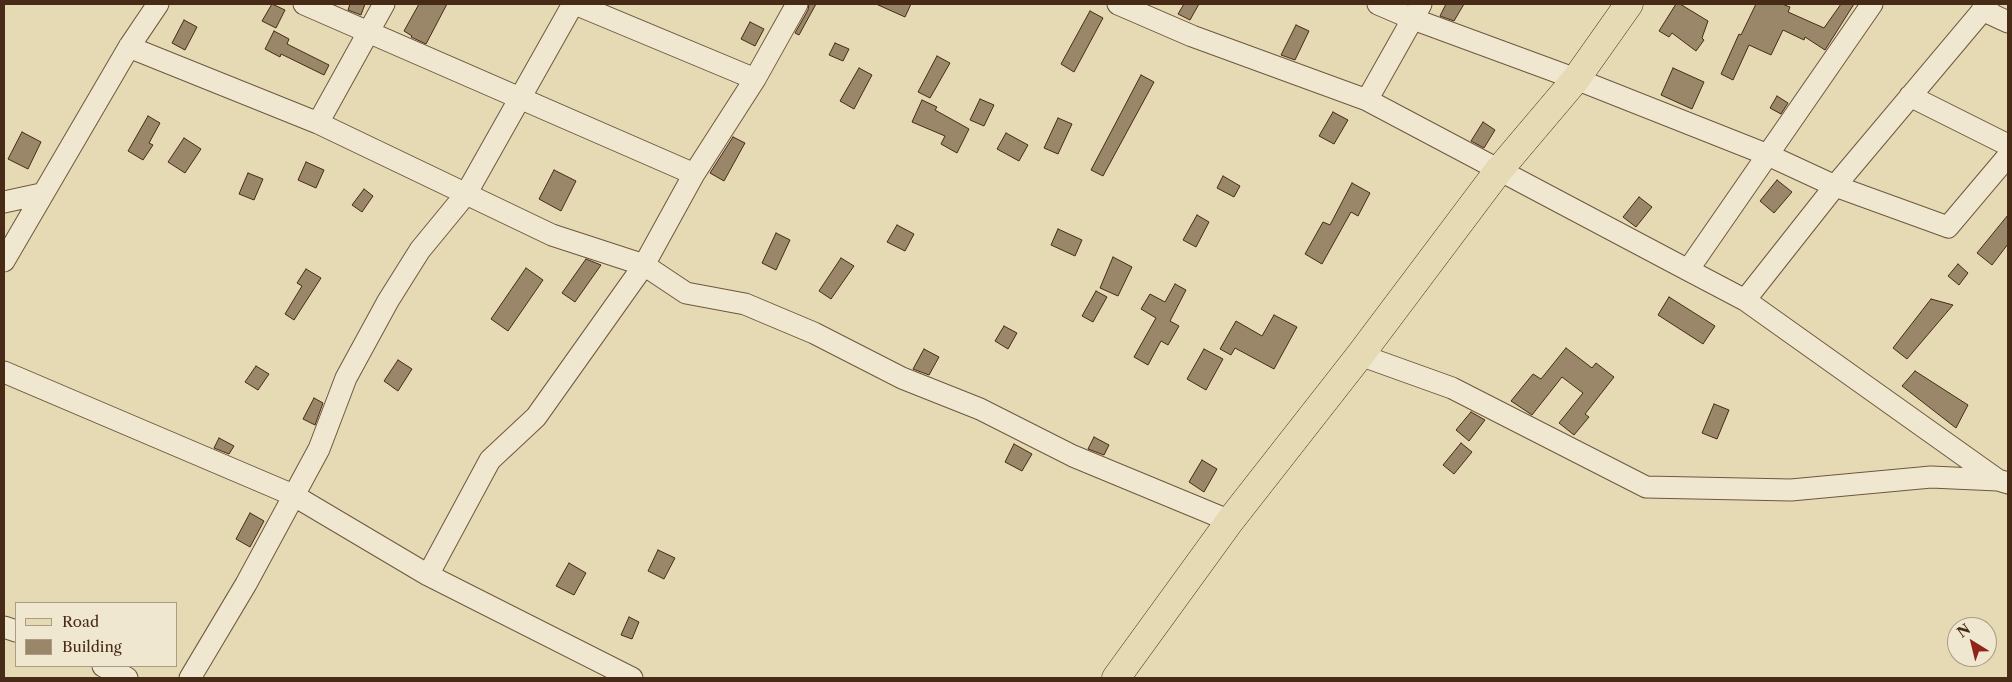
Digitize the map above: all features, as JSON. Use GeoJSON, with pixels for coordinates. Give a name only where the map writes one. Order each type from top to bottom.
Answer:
{"type":"FeatureCollection","features":[{"type":"Feature","properties":{"kind":"main road"},"geometry":{"type":"LineString","coordinates":[[1116,678],[1230,521],[1360,356],[1499,170],[1576,79],[1629,4]]}},
{"type":"Feature","properties":{"kind":"street"},"geometry":{"type":"LineString","coordinates":[[4,261],[41,194],[129,47],[158,4]]}},
{"type":"Feature","properties":{"kind":"street"},"geometry":{"type":"LineString","coordinates":[[304,4],[694,174]]}},
{"type":"Feature","properties":{"kind":"street"},"geometry":{"type":"LineString","coordinates":[[318,122],[384,4]]}},
{"type":"Feature","properties":{"kind":"street"},"geometry":{"type":"LineString","coordinates":[[190,678],[246,584],[318,448],[346,378],[388,301],[420,250],[466,194],[574,4],[755,79]]}},
{"type":"Feature","properties":{"kind":"street"},"geometry":{"type":"LineString","coordinates":[[428,575],[490,460],[536,417],[644,264],[694,174],[755,79],[797,4]]}},
{"type":"Feature","properties":{"kind":"street"},"geometry":{"type":"LineString","coordinates":[[1118,4],[1192,36],[1367,100],[1745,300],[2003,482]]}},
{"type":"Feature","properties":{"kind":"street"},"geometry":{"type":"LineString","coordinates":[[1378,4],[1417,11],[1576,79],[1768,155],[1835,186],[1948,227],[2008,156]]}},
{"type":"Feature","properties":{"kind":"street"},"geometry":{"type":"LineString","coordinates":[[1688,270],[1872,4]]}},
{"type":"Feature","properties":{"kind":"street"},"geometry":{"type":"LineString","coordinates":[[1745,300],[1835,186],[1985,7],[2008,22]]}},
{"type":"Feature","properties":{"kind":"street"},"geometry":{"type":"LineString","coordinates":[[1367,100],[1417,11]]}},
{"type":"Feature","properties":{"kind":"street"},"geometry":{"type":"LineString","coordinates":[[129,47],[318,122],[552,235],[644,264],[686,293],[745,304],[805,329],[902,378],[980,409],[1073,456],[1230,521]]}},
{"type":"Feature","properties":{"kind":"street"},"geometry":{"type":"LineString","coordinates":[[1910,96],[2008,144]]}},
{"type":"Feature","properties":{"kind":"street"},"geometry":{"type":"LineString","coordinates":[[4,202],[41,194]]}},
{"type":"Feature","properties":{"kind":"street"},"geometry":{"type":"LineString","coordinates":[[1360,356],[1452,388],[1646,487],[1791,490],[1931,477],[2003,482]]}},
{"type":"Feature","properties":{"kind":"street"},"geometry":{"type":"LineString","coordinates":[[4,372],[293,494],[428,575],[632,678]]}},
{"type":"Feature","properties":{"kind":"street"},"geometry":{"type":"LineString","coordinates":[[105,667],[127,678]]}},
{"type":"Feature","properties":{"kind":"building"},"geometry":{"type":"Polygon","coordinates":[[[272,4],[285,10],[276,28],[262,21],[272,4]]]}},
{"type":"Feature","properties":{"kind":"building"},"geometry":{"type":"Polygon","coordinates":[[[350,4],[365,4],[361,15],[348,10],[350,4]]]}},
{"type":"Feature","properties":{"kind":"building"},"geometry":{"type":"Polygon","coordinates":[[[419,4],[447,4],[426,44],[411,37],[404,31],[419,4]]]}},
{"type":"Feature","properties":{"kind":"building"},"geometry":{"type":"Polygon","coordinates":[[[809,4],[816,4],[799,35],[795,33],[808,10],[809,4]]]}},
{"type":"Feature","properties":{"kind":"building"},"geometry":{"type":"Polygon","coordinates":[[[876,4],[911,4],[905,17],[876,4]]]}},
{"type":"Feature","properties":{"kind":"building"},"geometry":{"type":"Polygon","coordinates":[[[1184,4],[1199,4],[1190,20],[1178,14],[1184,4]]]}},
{"type":"Feature","properties":{"kind":"building"},"geometry":{"type":"Polygon","coordinates":[[[1446,4],[1464,4],[1454,21],[1440,16],[1446,4]]]}},
{"type":"Feature","properties":{"kind":"building"},"geometry":{"type":"Polygon","coordinates":[[[1676,4],[1680,4],[1708,21],[1702,38],[1704,40],[1696,51],[1672,33],[1669,37],[1659,31],[1676,4]]]}},
{"type":"Feature","properties":{"kind":"building"},"geometry":{"type":"Polygon","coordinates":[[[1756,4],[1782,4],[1790,7],[1788,12],[1824,28],[1841,4],[1854,4],[1825,50],[1805,37],[1804,40],[1783,30],[1771,55],[1749,45],[1733,80],[1721,74],[1739,34],[1741,35],[1756,4]]]}},
{"type":"Feature","properties":{"kind":"building"},"geometry":{"type":"Polygon","coordinates":[[[1090,11],[1103,18],[1074,72],[1061,64],[1090,11]]]}},
{"type":"Feature","properties":{"kind":"building"},"geometry":{"type":"Polygon","coordinates":[[[184,20],[197,27],[185,50],[172,43],[184,20]]]}},
{"type":"Feature","properties":{"kind":"building"},"geometry":{"type":"Polygon","coordinates":[[[750,22],[764,29],[755,46],[741,39],[750,22]]]}},
{"type":"Feature","properties":{"kind":"building"},"geometry":{"type":"Polygon","coordinates":[[[1296,25],[1309,31],[1295,60],[1281,55],[1296,25]]]}},
{"type":"Feature","properties":{"kind":"building"},"geometry":{"type":"Polygon","coordinates":[[[274,31],[289,39],[287,44],[329,65],[324,75],[281,54],[280,57],[265,49],[274,31]]]}},
{"type":"Feature","properties":{"kind":"building"},"geometry":{"type":"Polygon","coordinates":[[[835,43],[849,49],[843,61],[829,55],[835,43]]]}},
{"type":"Feature","properties":{"kind":"building"},"geometry":{"type":"Polygon","coordinates":[[[937,56],[950,63],[930,98],[918,92],[937,56]]]}},
{"type":"Feature","properties":{"kind":"building"},"geometry":{"type":"Polygon","coordinates":[[[859,68],[872,75],[854,109],[840,101],[859,68]]]}},
{"type":"Feature","properties":{"kind":"building"},"geometry":{"type":"Polygon","coordinates":[[[1673,68],[1704,82],[1692,109],[1661,95],[1673,68]]]}},
{"type":"Feature","properties":{"kind":"building"},"geometry":{"type":"Polygon","coordinates":[[[1141,75],[1154,82],[1103,176],[1091,170],[1141,75]]]}},
{"type":"Feature","properties":{"kind":"building"},"geometry":{"type":"Polygon","coordinates":[[[1777,96],[1788,103],[1781,114],[1770,108],[1777,96]]]}},
{"type":"Feature","properties":{"kind":"building"},"geometry":{"type":"Polygon","coordinates":[[[980,99],[994,105],[984,126],[970,120],[980,99]]]}},
{"type":"Feature","properties":{"kind":"building"},"geometry":{"type":"Polygon","coordinates":[[[922,100],[937,107],[935,110],[969,129],[957,153],[941,144],[945,136],[912,122],[922,100]]]}},
{"type":"Feature","properties":{"kind":"building"},"geometry":{"type":"Polygon","coordinates":[[[1333,112],[1348,120],[1334,144],[1319,136],[1333,112]]]}},
{"type":"Feature","properties":{"kind":"building"},"geometry":{"type":"Polygon","coordinates":[[[148,116],[160,123],[149,143],[153,145],[143,160],[128,151],[148,116]]]}},
{"type":"Feature","properties":{"kind":"building"},"geometry":{"type":"Polygon","coordinates":[[[1058,118],[1072,124],[1058,154],[1044,148],[1058,118]]]}},
{"type":"Feature","properties":{"kind":"building"},"geometry":{"type":"Polygon","coordinates":[[[1483,122],[1495,130],[1484,148],[1471,141],[1483,122]]]}},
{"type":"Feature","properties":{"kind":"building"},"geometry":{"type":"Polygon","coordinates":[[[22,132],[41,142],[28,169],[8,159],[22,132]]]}},
{"type":"Feature","properties":{"kind":"building"},"geometry":{"type":"Polygon","coordinates":[[[1006,133],[1028,145],[1019,161],[997,149],[1006,133]]]}},
{"type":"Feature","properties":{"kind":"building"},"geometry":{"type":"Polygon","coordinates":[[[733,137],[745,143],[724,181],[710,173],[733,137]]]}},
{"type":"Feature","properties":{"kind":"building"},"geometry":{"type":"Polygon","coordinates":[[[184,138],[201,149],[185,173],[168,162],[184,138]]]}},
{"type":"Feature","properties":{"kind":"building"},"geometry":{"type":"Polygon","coordinates":[[[306,162],[324,170],[316,188],[298,180],[306,162]]]}},
{"type":"Feature","properties":{"kind":"building"},"geometry":{"type":"Polygon","coordinates":[[[554,170],[576,181],[561,211],[539,199],[554,170]]]}},
{"type":"Feature","properties":{"kind":"building"},"geometry":{"type":"Polygon","coordinates":[[[248,173],[263,179],[254,200],[239,194],[248,173]]]}},
{"type":"Feature","properties":{"kind":"building"},"geometry":{"type":"Polygon","coordinates":[[[1223,176],[1240,186],[1234,197],[1217,188],[1223,176]]]}},
{"type":"Feature","properties":{"kind":"building"},"geometry":{"type":"Polygon","coordinates":[[[1777,180],[1792,192],[1774,213],[1760,201],[1777,180]]]}},
{"type":"Feature","properties":{"kind":"building"},"geometry":{"type":"Polygon","coordinates":[[[1352,183],[1370,193],[1358,216],[1351,212],[1322,264],[1305,254],[1323,222],[1330,225],[1352,183]]]}},
{"type":"Feature","properties":{"kind":"building"},"geometry":{"type":"Polygon","coordinates":[[[364,189],[373,196],[362,212],[352,205],[364,189]]]}},
{"type":"Feature","properties":{"kind":"building"},"geometry":{"type":"Polygon","coordinates":[[[1639,197],[1652,207],[1636,227],[1623,217],[1639,197]]]}},
{"type":"Feature","properties":{"kind":"building"},"geometry":{"type":"Polygon","coordinates":[[[1197,215],[1209,222],[1196,247],[1183,240],[1197,215]]]}},
{"type":"Feature","properties":{"kind":"building"},"geometry":{"type":"Polygon","coordinates":[[[2008,215],[2008,244],[1992,265],[1977,253],[2008,215]]]}},
{"type":"Feature","properties":{"kind":"building"},"geometry":{"type":"Polygon","coordinates":[[[897,225],[914,234],[905,251],[887,242],[897,225]]]}},
{"type":"Feature","properties":{"kind":"building"},"geometry":{"type":"Polygon","coordinates":[[[1058,229],[1082,240],[1075,256],[1051,245],[1058,229]]]}},
{"type":"Feature","properties":{"kind":"building"},"geometry":{"type":"Polygon","coordinates":[[[776,233],[790,240],[776,270],[762,263],[776,233]]]}},
{"type":"Feature","properties":{"kind":"building"},"geometry":{"type":"Polygon","coordinates":[[[1113,257],[1132,267],[1118,296],[1100,288],[1113,257]]]}},
{"type":"Feature","properties":{"kind":"building"},"geometry":{"type":"Polygon","coordinates":[[[841,258],[854,266],[831,299],[819,291],[841,258]]]}},
{"type":"Feature","properties":{"kind":"building"},"geometry":{"type":"Polygon","coordinates":[[[586,259],[601,265],[575,302],[562,293],[586,259]]]}},
{"type":"Feature","properties":{"kind":"building"},"geometry":{"type":"Polygon","coordinates":[[[1958,264],[1968,273],[1959,285],[1948,276],[1958,264]]]}},
{"type":"Feature","properties":{"kind":"building"},"geometry":{"type":"Polygon","coordinates":[[[526,268],[543,280],[508,331],[491,319],[526,268]]]}},
{"type":"Feature","properties":{"kind":"building"},"geometry":{"type":"Polygon","coordinates":[[[306,269],[321,278],[294,320],[285,314],[302,286],[297,283],[306,269]]]}},
{"type":"Feature","properties":{"kind":"building"},"geometry":{"type":"Polygon","coordinates":[[[1175,284],[1186,290],[1170,321],[1179,326],[1168,345],[1161,341],[1148,365],[1134,357],[1156,318],[1141,309],[1150,294],[1165,302],[1175,284]]]}},
{"type":"Feature","properties":{"kind":"building"},"geometry":{"type":"Polygon","coordinates":[[[1096,291],[1107,297],[1093,322],[1082,316],[1096,291]]]}},
{"type":"Feature","properties":{"kind":"building"},"geometry":{"type":"Polygon","coordinates":[[[1669,297],[1715,326],[1703,344],[1658,315],[1669,297]]]}},
{"type":"Feature","properties":{"kind":"building"},"geometry":{"type":"Polygon","coordinates":[[[1931,299],[1953,305],[1907,359],[1893,348],[1931,299]]]}},
{"type":"Feature","properties":{"kind":"building"},"geometry":{"type":"Polygon","coordinates":[[[1274,315],[1297,327],[1274,369],[1235,348],[1231,355],[1220,349],[1236,321],[1262,336],[1274,315]]]}},
{"type":"Feature","properties":{"kind":"building"},"geometry":{"type":"Polygon","coordinates":[[[1004,326],[1017,333],[1008,349],[995,341],[1004,326]]]}},
{"type":"Feature","properties":{"kind":"building"},"geometry":{"type":"Polygon","coordinates":[[[1566,348],[1592,368],[1596,363],[1614,377],[1585,414],[1589,417],[1574,435],[1559,423],[1583,393],[1562,377],[1532,415],[1511,401],[1533,374],[1541,379],[1566,348]]]}},
{"type":"Feature","properties":{"kind":"building"},"geometry":{"type":"Polygon","coordinates":[[[924,349],[939,357],[929,375],[913,369],[924,349]]]}},
{"type":"Feature","properties":{"kind":"building"},"geometry":{"type":"Polygon","coordinates":[[[1204,349],[1223,359],[1206,390],[1187,379],[1204,349]]]}},
{"type":"Feature","properties":{"kind":"building"},"geometry":{"type":"Polygon","coordinates":[[[398,360],[412,369],[398,391],[384,381],[398,360]]]}},
{"type":"Feature","properties":{"kind":"building"},"geometry":{"type":"Polygon","coordinates":[[[256,366],[269,374],[258,390],[245,382],[256,366]]]}},
{"type":"Feature","properties":{"kind":"building"},"geometry":{"type":"Polygon","coordinates":[[[1915,371],[1968,405],[1956,428],[1902,386],[1915,371]]]}},
{"type":"Feature","properties":{"kind":"building"},"geometry":{"type":"Polygon","coordinates":[[[314,398],[323,403],[315,425],[303,419],[314,398]]]}},
{"type":"Feature","properties":{"kind":"building"},"geometry":{"type":"Polygon","coordinates":[[[1714,404],[1729,410],[1717,439],[1702,433],[1714,404]]]}},
{"type":"Feature","properties":{"kind":"building"},"geometry":{"type":"Polygon","coordinates":[[[1471,412],[1485,420],[1469,441],[1456,430],[1471,412]]]}},
{"type":"Feature","properties":{"kind":"building"},"geometry":{"type":"Polygon","coordinates":[[[1094,437],[1109,445],[1104,455],[1088,449],[1094,437]]]}},
{"type":"Feature","properties":{"kind":"building"},"geometry":{"type":"Polygon","coordinates":[[[219,438],[234,446],[229,454],[214,448],[219,438]]]}},
{"type":"Feature","properties":{"kind":"building"},"geometry":{"type":"Polygon","coordinates":[[[1461,443],[1472,452],[1454,474],[1443,465],[1461,443]]]}},
{"type":"Feature","properties":{"kind":"building"},"geometry":{"type":"Polygon","coordinates":[[[1014,444],[1032,454],[1022,471],[1005,462],[1014,444]]]}},
{"type":"Feature","properties":{"kind":"building"},"geometry":{"type":"Polygon","coordinates":[[[1202,460],[1217,469],[1204,492],[1189,482],[1202,460]]]}},
{"type":"Feature","properties":{"kind":"building"},"geometry":{"type":"Polygon","coordinates":[[[250,513],[264,521],[250,547],[236,539],[250,513]]]}},
{"type":"Feature","properties":{"kind":"building"},"geometry":{"type":"Polygon","coordinates":[[[658,550],[675,558],[664,579],[648,571],[658,550]]]}},
{"type":"Feature","properties":{"kind":"building"},"geometry":{"type":"Polygon","coordinates":[[[569,563],[586,573],[574,595],[556,586],[569,563]]]}},
{"type":"Feature","properties":{"kind":"building"},"geometry":{"type":"Polygon","coordinates":[[[629,617],[639,622],[632,639],[621,635],[629,617]]]}}]}
